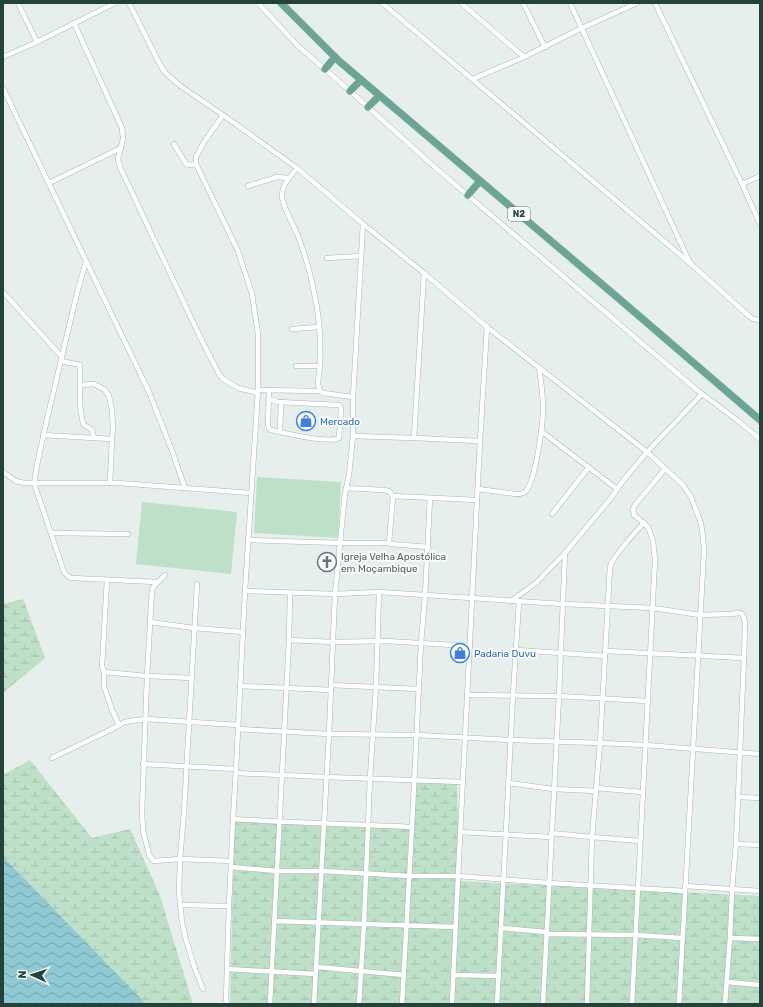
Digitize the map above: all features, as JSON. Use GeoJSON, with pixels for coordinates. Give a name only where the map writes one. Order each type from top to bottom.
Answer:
{"type":"FeatureCollection","features":[{"type":"Feature","properties":{"kind":"main road","name":"N2"},"geometry":{"type":"LineString","coordinates":[[281,3],[335,57],[379,96],[760,420]]}},
{"type":"Feature","properties":{"kind":"main road"},"geometry":{"type":"LineString","coordinates":[[325,69],[335,57]]}},
{"type":"Feature","properties":{"kind":"main road"},"geometry":{"type":"LineString","coordinates":[[350,91],[361,80]]}},
{"type":"Feature","properties":{"kind":"main road"},"geometry":{"type":"LineString","coordinates":[[368,107],[379,96]]}},
{"type":"Feature","properties":{"kind":"main road"},"geometry":{"type":"LineString","coordinates":[[468,195],[480,181]]}},
{"type":"Feature","properties":{"kind":"street"},"geometry":{"type":"LineString","coordinates":[[18,3],[37,42]]}},
{"type":"Feature","properties":{"kind":"street"},"geometry":{"type":"LineString","coordinates":[[3,57],[37,42],[115,3]]}},
{"type":"Feature","properties":{"kind":"street"},"geometry":{"type":"LineString","coordinates":[[129,3],[157,60],[164,71],[182,87],[297,168],[487,326],[647,452],[683,485],[691,497],[701,523],[704,537],[704,550],[679,1004]]}},
{"type":"Feature","properties":{"kind":"street"},"geometry":{"type":"LineString","coordinates":[[258,3],[298,46],[468,195],[702,394],[760,439]]}},
{"type":"Feature","properties":{"kind":"street"},"geometry":{"type":"LineString","coordinates":[[382,3],[691,264],[749,316],[753,319],[760,320]]}},
{"type":"Feature","properties":{"kind":"street"},"geometry":{"type":"LineString","coordinates":[[461,3],[524,57]]}},
{"type":"Feature","properties":{"kind":"street"},"geometry":{"type":"LineString","coordinates":[[523,3],[545,47]]}},
{"type":"Feature","properties":{"kind":"street"},"geometry":{"type":"LineString","coordinates":[[570,3],[691,264]]}},
{"type":"Feature","properties":{"kind":"street"},"geometry":{"type":"LineString","coordinates":[[473,80],[637,3]]}},
{"type":"Feature","properties":{"kind":"street"},"geometry":{"type":"LineString","coordinates":[[655,3],[760,224]]}},
{"type":"Feature","properties":{"kind":"street"},"geometry":{"type":"LineString","coordinates":[[74,24],[122,128],[123,139],[118,159],[120,167],[219,374],[223,379],[238,388],[258,391],[320,391],[328,394],[353,397]]}},
{"type":"Feature","properties":{"kind":"street"},"geometry":{"type":"LineString","coordinates":[[3,88],[149,392],[185,488]]}},
{"type":"Feature","properties":{"kind":"street"},"geometry":{"type":"LineString","coordinates":[[223,115],[204,142],[196,157],[196,164],[238,251],[252,294],[258,334],[258,391],[244,591],[229,906],[227,1004]]}},
{"type":"Feature","properties":{"kind":"street"},"geometry":{"type":"LineString","coordinates":[[174,144],[186,164],[196,164]]}},
{"type":"Feature","properties":{"kind":"street"},"geometry":{"type":"LineString","coordinates":[[49,183],[121,148]]}},
{"type":"Feature","properties":{"kind":"street"},"geometry":{"type":"LineString","coordinates":[[297,168],[283,189],[282,196],[307,260],[316,301],[319,327],[320,366],[318,385],[320,391]]}},
{"type":"Feature","properties":{"kind":"street"},"geometry":{"type":"LineString","coordinates":[[742,184],[760,176]]}},
{"type":"Feature","properties":{"kind":"street"},"geometry":{"type":"LineString","coordinates":[[248,186],[277,177],[289,178]]}},
{"type":"Feature","properties":{"kind":"street"},"geometry":{"type":"LineString","coordinates":[[314,1004],[322,872],[335,594],[353,436],[353,397],[363,224]]}},
{"type":"Feature","properties":{"kind":"street"},"geometry":{"type":"LineString","coordinates":[[327,258],[361,256]]}},
{"type":"Feature","properties":{"kind":"street"},"geometry":{"type":"LineString","coordinates":[[86,262],[78,290],[34,483],[64,572],[68,576],[71,578],[157,582]]}},
{"type":"Feature","properties":{"kind":"street"},"geometry":{"type":"LineString","coordinates":[[414,438],[424,273]]}},
{"type":"Feature","properties":{"kind":"street"},"geometry":{"type":"LineString","coordinates":[[3,292],[62,359],[80,365],[80,406],[83,424],[92,430],[94,438]]}},
{"type":"Feature","properties":{"kind":"street"},"geometry":{"type":"LineString","coordinates":[[452,1004],[487,326]]}},
{"type":"Feature","properties":{"kind":"street"},"geometry":{"type":"LineString","coordinates":[[292,329],[319,327]]}},
{"type":"Feature","properties":{"kind":"street"},"geometry":{"type":"LineString","coordinates":[[296,366],[320,366]]}},
{"type":"Feature","properties":{"kind":"street"},"geometry":{"type":"LineString","coordinates":[[478,489],[516,494],[522,494],[526,491],[535,467],[541,431],[543,408],[539,367]]}},
{"type":"Feature","properties":{"kind":"street"},"geometry":{"type":"LineString","coordinates":[[80,385],[94,384],[104,390],[109,396],[113,427],[110,483]]}},
{"type":"Feature","properties":{"kind":"street"},"geometry":{"type":"LineString","coordinates":[[269,390],[268,426],[271,430],[297,436],[336,440],[339,438],[341,408],[339,405],[281,402],[269,399]]}},
{"type":"Feature","properties":{"kind":"street"},"geometry":{"type":"LineString","coordinates":[[511,601],[536,583],[565,554],[647,452],[702,394]]}},
{"type":"Feature","properties":{"kind":"street"},"geometry":{"type":"LineString","coordinates":[[280,432],[281,402]]}},
{"type":"Feature","properties":{"kind":"street"},"geometry":{"type":"LineString","coordinates":[[541,431],[617,489]]}},
{"type":"Feature","properties":{"kind":"street"},"geometry":{"type":"LineString","coordinates":[[44,435],[112,439]]}},
{"type":"Feature","properties":{"kind":"street"},"geometry":{"type":"LineString","coordinates":[[353,436],[480,441]]}},
{"type":"Feature","properties":{"kind":"street"},"geometry":{"type":"LineString","coordinates":[[552,514],[588,467]]}},
{"type":"Feature","properties":{"kind":"street"},"geometry":{"type":"LineString","coordinates":[[632,1004],[655,560],[653,540],[649,529],[634,515],[633,509],[665,469]]}},
{"type":"Feature","properties":{"kind":"street"},"geometry":{"type":"LineString","coordinates":[[3,472],[16,481],[24,483],[110,483],[251,493]]}},
{"type":"Feature","properties":{"kind":"street"},"geometry":{"type":"LineString","coordinates":[[346,488],[389,491],[392,496],[389,542]]}},
{"type":"Feature","properties":{"kind":"street"},"geometry":{"type":"LineString","coordinates":[[392,496],[477,500]]}},
{"type":"Feature","properties":{"kind":"street"},"geometry":{"type":"LineString","coordinates":[[402,1004],[415,780],[420,643],[425,596],[430,498]]}},
{"type":"Feature","properties":{"kind":"street"},"geometry":{"type":"LineString","coordinates":[[587,1004],[592,837],[600,742],[611,564],[644,523]]}},
{"type":"Feature","properties":{"kind":"street"},"geometry":{"type":"LineString","coordinates":[[51,533],[128,534]]}},
{"type":"Feature","properties":{"kind":"street"},"geometry":{"type":"LineString","coordinates":[[248,540],[340,543],[389,542],[391,544],[428,547]]}},
{"type":"Feature","properties":{"kind":"street"},"geometry":{"type":"LineString","coordinates":[[543,1004],[565,554]]}},
{"type":"Feature","properties":{"kind":"street"},"geometry":{"type":"LineString","coordinates":[[165,575],[157,582],[152,590],[143,764],[143,831],[150,855],[154,861],[180,859],[231,861]]}},
{"type":"Feature","properties":{"kind":"street"},"geometry":{"type":"LineString","coordinates":[[107,580],[102,666],[104,672],[104,686],[119,725]]}},
{"type":"Feature","properties":{"kind":"street"},"geometry":{"type":"LineString","coordinates":[[197,584],[179,893],[186,940],[203,989]]}},
{"type":"Feature","properties":{"kind":"street"},"geometry":{"type":"LineString","coordinates":[[244,591],[335,594],[379,592],[472,599],[653,608],[700,615],[742,614],[745,624],[740,753],[736,844],[725,1004]]}},
{"type":"Feature","properties":{"kind":"street"},"geometry":{"type":"LineString","coordinates":[[358,1004],[364,924],[365,873],[376,687],[379,592]]}},
{"type":"Feature","properties":{"kind":"street"},"geometry":{"type":"LineString","coordinates":[[270,1004],[290,640],[290,593]]}},
{"type":"Feature","properties":{"kind":"street"},"geometry":{"type":"LineString","coordinates":[[497,1004],[519,601]]}},
{"type":"Feature","properties":{"kind":"street"},"geometry":{"type":"LineString","coordinates":[[150,622],[194,628],[243,632]]}},
{"type":"Feature","properties":{"kind":"street"},"geometry":{"type":"LineString","coordinates":[[290,640],[333,642],[378,641],[470,646]]}},
{"type":"Feature","properties":{"kind":"street"},"geometry":{"type":"LineString","coordinates":[[516,650],[561,653],[649,654],[744,658]]}},
{"type":"Feature","properties":{"kind":"street"},"geometry":{"type":"LineString","coordinates":[[104,672],[192,678]]}},
{"type":"Feature","properties":{"kind":"street"},"geometry":{"type":"LineString","coordinates":[[240,686],[287,688],[376,687],[418,689]]}},
{"type":"Feature","properties":{"kind":"street"},"geometry":{"type":"LineString","coordinates":[[467,695],[559,696],[647,701]]}},
{"type":"Feature","properties":{"kind":"street"},"geometry":{"type":"LineString","coordinates":[[52,758],[125,722],[146,720],[189,721],[238,727],[329,734],[417,735],[511,740],[600,742],[760,754]]}},
{"type":"Feature","properties":{"kind":"street"},"geometry":{"type":"LineString","coordinates":[[143,764],[186,766],[326,778],[370,778],[463,782]]}},
{"type":"Feature","properties":{"kind":"street"},"geometry":{"type":"LineString","coordinates":[[509,783],[553,789],[642,792]]}},
{"type":"Feature","properties":{"kind":"street"},"geometry":{"type":"LineString","coordinates":[[738,797],[760,798]]}},
{"type":"Feature","properties":{"kind":"street"},"geometry":{"type":"LineString","coordinates":[[233,819],[412,827]]}},
{"type":"Feature","properties":{"kind":"street"},"geometry":{"type":"LineString","coordinates":[[460,832],[592,837],[640,841]]}},
{"type":"Feature","properties":{"kind":"street"},"geometry":{"type":"LineString","coordinates":[[736,844],[760,845]]}},
{"type":"Feature","properties":{"kind":"street"},"geometry":{"type":"LineString","coordinates":[[231,867],[277,871],[365,873],[410,876],[458,876],[637,888],[732,889],[760,891]]}},
{"type":"Feature","properties":{"kind":"street"},"geometry":{"type":"LineString","coordinates":[[180,905],[229,906]]}},
{"type":"Feature","properties":{"kind":"street"},"geometry":{"type":"LineString","coordinates":[[274,921],[455,927]]}},
{"type":"Feature","properties":{"kind":"street"},"geometry":{"type":"LineString","coordinates":[[501,928],[546,933],[635,935],[682,938]]}},
{"type":"Feature","properties":{"kind":"street"},"geometry":{"type":"LineString","coordinates":[[730,938],[760,939]]}},
{"type":"Feature","properties":{"kind":"street"},"geometry":{"type":"LineString","coordinates":[[317,967],[404,974]]}},
{"type":"Feature","properties":{"kind":"street"},"geometry":{"type":"LineString","coordinates":[[227,969],[316,974]]}},
{"type":"Feature","properties":{"kind":"street"},"geometry":{"type":"LineString","coordinates":[[453,975],[499,976]]}},
{"type":"Feature","properties":{"kind":"street"},"geometry":{"type":"LineString","coordinates":[[726,982],[760,984]]}},
{"type":"Feature","properties":{"kind":"green space"},"geometry":{"type":"Polygon","coordinates":[[[257,477],[341,482],[338,538],[254,533],[257,477]]]}},
{"type":"Feature","properties":{"kind":"green space"},"geometry":{"type":"Polygon","coordinates":[[[142,502],[237,512],[231,574],[136,564],[142,502]]]}},
{"type":"Feature","properties":{"kind":"green space"},"geometry":{"type":"Polygon","coordinates":[[[23,599],[45,658],[3,693],[3,604],[23,599]]]}},
{"type":"Feature","properties":{"kind":"green space"},"geometry":{"type":"Polygon","coordinates":[[[30,760],[92,838],[130,829],[159,893],[193,1004],[3,1004],[3,775],[30,760]]]}},
{"type":"Feature","properties":{"kind":"green space"},"geometry":{"type":"Polygon","coordinates":[[[416,782],[457,784],[460,881],[760,896],[760,1004],[230,1004],[234,821],[412,826],[416,782]]]}},
{"type":"Feature","properties":{"kind":"water"},"geometry":{"type":"Polygon","coordinates":[[[3,857],[146,1004],[3,1004],[3,857]]]}},
{"type":"Feature","properties":{"kind":"place","name":"Mercado"},"geometry":{"type":"Point","coordinates":[306,421]}},
{"type":"Feature","properties":{"kind":"place","name":"Igreja Velha Apostólica em Moçambique"},"geometry":{"type":"Point","coordinates":[327,562]}},
{"type":"Feature","properties":{"kind":"place","name":"Padaria Duvu"},"geometry":{"type":"Point","coordinates":[460,653]}}]}
